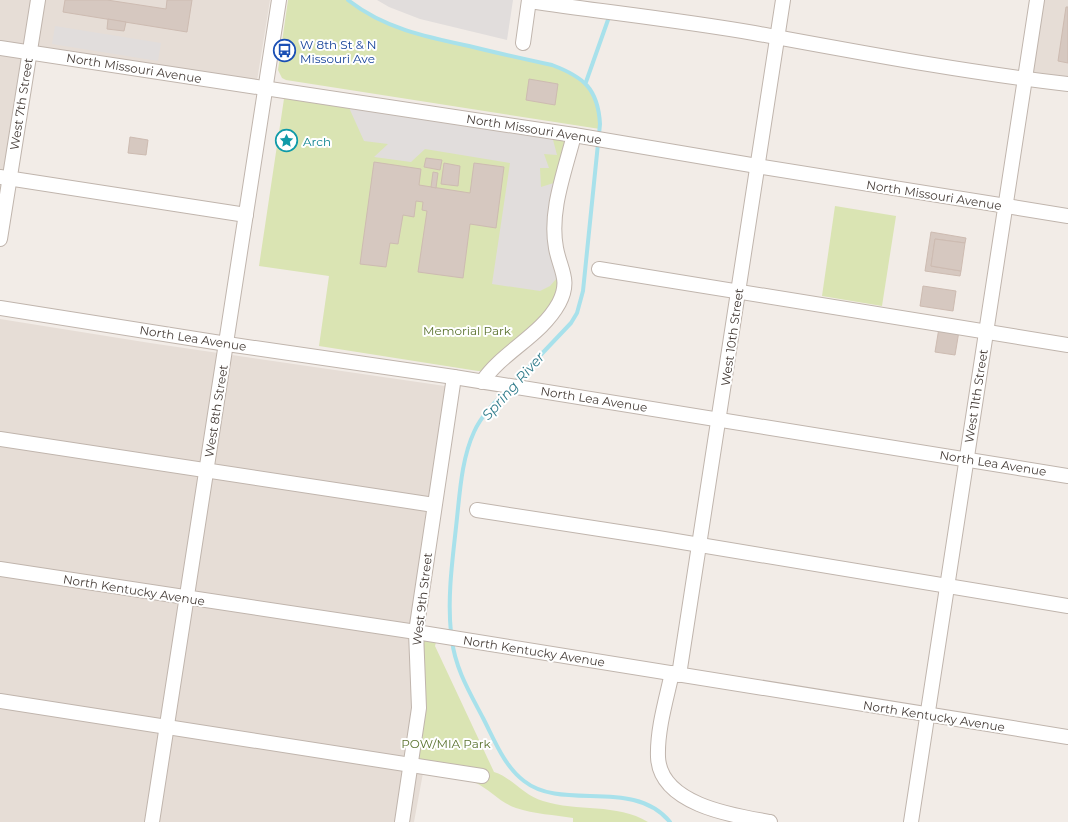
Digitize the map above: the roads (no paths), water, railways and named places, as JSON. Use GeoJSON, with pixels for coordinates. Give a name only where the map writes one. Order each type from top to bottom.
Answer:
{"type":"FeatureCollection","features":[{"type":"Feature","properties":{"kind":"street","name":"West 7th Street"},"geometry":{"type":"LineString","coordinates":[[0,239],[5,178],[38,0]]}},
{"type":"Feature","properties":{"kind":"street","name":"West 8th Street"},"geometry":{"type":"LineString","coordinates":[[152,822],[279,0]]}},
{"type":"Feature","properties":{"kind":"street"},"geometry":{"type":"LineString","coordinates":[[523,43],[529,0],[777,38],[876,56],[1068,84]]}},
{"type":"Feature","properties":{"kind":"street","name":"West 10th Street"},"geometry":{"type":"LineString","coordinates":[[770,822],[728,814],[702,806],[676,790],[664,778],[660,766],[658,748],[662,722],[675,674],[699,546],[783,0]]}},
{"type":"Feature","properties":{"kind":"street","name":"West 11th Street"},"geometry":{"type":"LineString","coordinates":[[910,822],[1037,0]]}},
{"type":"Feature","properties":{"kind":"street","name":"North Missouri Avenue"},"geometry":{"type":"LineString","coordinates":[[0,48],[574,135],[1068,216]]}},
{"type":"Feature","properties":{"kind":"street"},"geometry":{"type":"LineString","coordinates":[[487,383],[499,362],[552,314],[564,293],[565,278],[556,250],[554,225],[561,186],[574,135]]}},
{"type":"Feature","properties":{"kind":"street"},"geometry":{"type":"LineString","coordinates":[[5,178],[246,215]]}},
{"type":"Feature","properties":{"kind":"street"},"geometry":{"type":"LineString","coordinates":[[599,269],[1068,344]]}},
{"type":"Feature","properties":{"kind":"street","name":"North Lea Avenue"},"geometry":{"type":"LineString","coordinates":[[0,308],[454,377],[1068,476]]}},
{"type":"Feature","properties":{"kind":"street","name":"West 9th Street"},"geometry":{"type":"LineString","coordinates":[[402,822],[419,697],[416,632],[454,377]]}},
{"type":"Feature","properties":{"kind":"street"},"geometry":{"type":"LineString","coordinates":[[0,439],[207,472],[434,505]]}},
{"type":"Feature","properties":{"kind":"street"},"geometry":{"type":"LineString","coordinates":[[477,510],[1068,606]]}},
{"type":"Feature","properties":{"kind":"street","name":"North Kentucky Avenue"},"geometry":{"type":"LineString","coordinates":[[0,569],[438,635],[1068,737]]}},
{"type":"Feature","properties":{"kind":"street"},"geometry":{"type":"LineString","coordinates":[[0,701],[482,776]]}},
{"type":"Feature","properties":{"kind":"waterway","name":"Spring River"},"geometry":{"type":"LineString","coordinates":[[348,0],[376,18],[406,30],[437,39],[552,65],[573,74],[581,80],[592,93],[596,102],[600,124],[583,291],[577,313],[571,323],[514,383]]}},
{"type":"Feature","properties":{"kind":"waterway"},"geometry":{"type":"LineString","coordinates":[[586,82],[609,17]]}},
{"type":"Feature","properties":{"kind":"waterway","name":"Spring River"},"geometry":{"type":"LineString","coordinates":[[451,633],[451,576],[464,463],[470,442],[480,420],[507,390]]}},
{"type":"Feature","properties":{"kind":"waterway","name":"Spring River"},"geometry":{"type":"LineString","coordinates":[[452,640],[456,660],[464,680],[496,743],[505,760],[524,781],[540,790],[558,794],[618,797],[637,801],[655,809],[670,822]]}},
{"type":"Feature","properties":{"kind":"place","name":"W 8th St & N Missouri Ave"},"geometry":{"type":"Point","coordinates":[284,51]}},
{"type":"Feature","properties":{"kind":"place","name":"Arch"},"geometry":{"type":"Point","coordinates":[287,141]}},
{"type":"Feature","properties":{"kind":"park label","name":"Memorial Park"},"geometry":{"type":"Point","coordinates":[467,330]}},
{"type":"Feature","properties":{"kind":"park label","name":"POW/MIA Park"},"geometry":{"type":"Point","coordinates":[446,743]}}]}
